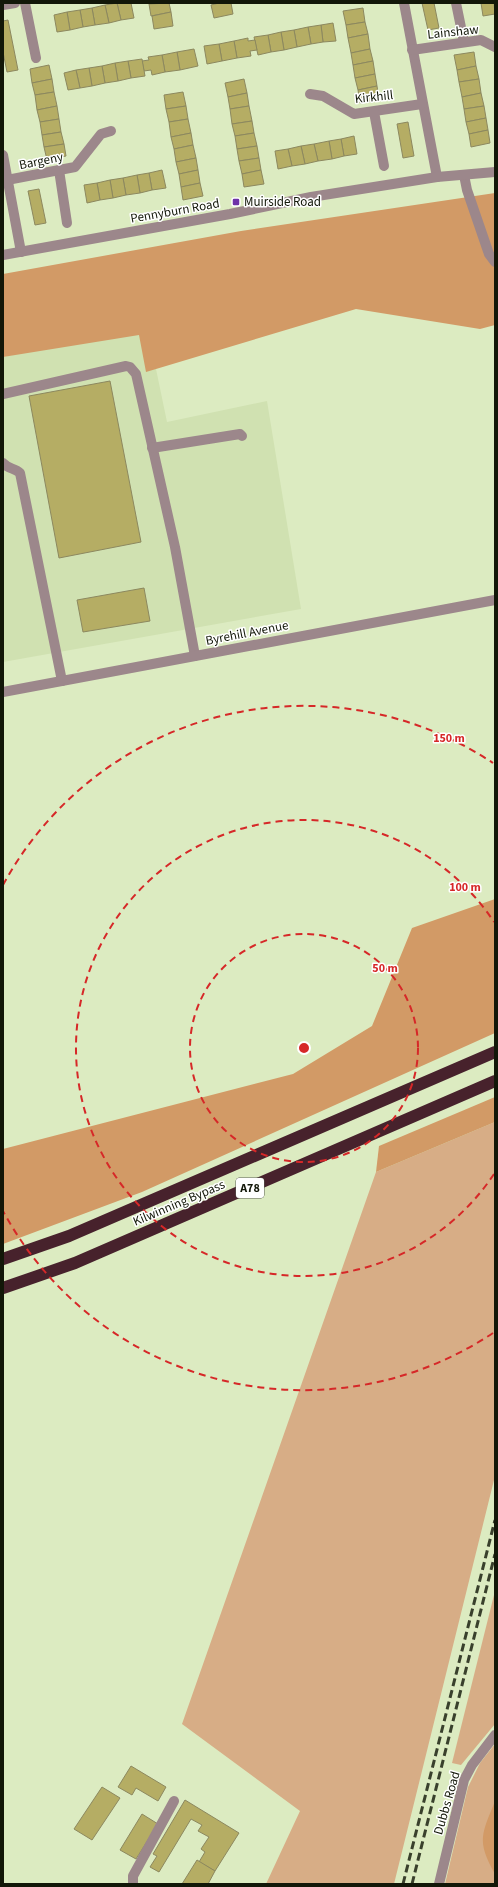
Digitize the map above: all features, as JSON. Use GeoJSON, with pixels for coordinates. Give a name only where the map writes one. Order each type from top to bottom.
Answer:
{"type":"FeatureCollection","features":[{"type":"Feature","properties":{"kind":"highway","name":"Kilwinning Bypass"},"geometry":{"type":"LineString","coordinates":[[3,1259],[69,1236],[495,1052]]}},
{"type":"Feature","properties":{"kind":"highway","name":"Kilwinning Bypass"},"geometry":{"type":"LineString","coordinates":[[3,1288],[75,1263],[495,1081]]}},
{"type":"Feature","properties":{"kind":"street"},"geometry":{"type":"LineString","coordinates":[[3,5],[16,3]]}},
{"type":"Feature","properties":{"kind":"street"},"geometry":{"type":"LineString","coordinates":[[25,3],[36,58]]}},
{"type":"Feature","properties":{"kind":"street"},"geometry":{"type":"LineString","coordinates":[[404,3],[437,177]]}},
{"type":"Feature","properties":{"kind":"street"},"geometry":{"type":"LineString","coordinates":[[456,3],[464,42]]}},
{"type":"Feature","properties":{"kind":"street","name":"Lainshaw"},"geometry":{"type":"LineString","coordinates":[[412,50],[481,40],[495,47]]}},
{"type":"Feature","properties":{"kind":"street","name":"Kirkhill"},"geometry":{"type":"LineString","coordinates":[[310,94],[324,96],[354,114],[422,104]]}},
{"type":"Feature","properties":{"kind":"street"},"geometry":{"type":"LineString","coordinates":[[374,112],[384,166]]}},
{"type":"Feature","properties":{"kind":"street","name":"Bargeny"},"geometry":{"type":"LineString","coordinates":[[8,180],[75,166],[101,134],[111,130]]}},
{"type":"Feature","properties":{"kind":"street"},"geometry":{"type":"LineString","coordinates":[[3,155],[21,252]]}},
{"type":"Feature","properties":{"kind":"street"},"geometry":{"type":"LineString","coordinates":[[59,170],[67,223]]}},
{"type":"Feature","properties":{"kind":"street","name":"Pennyburn Road"},"geometry":{"type":"LineString","coordinates":[[3,255],[230,214],[311,197],[437,177],[495,172]]}},
{"type":"Feature","properties":{"kind":"street"},"geometry":{"type":"LineString","coordinates":[[464,175],[469,198],[489,254],[495,262]]}},
{"type":"Feature","properties":{"kind":"street"},"geometry":{"type":"LineString","coordinates":[[3,394],[126,366],[130,367],[136,374],[196,656]]}},
{"type":"Feature","properties":{"kind":"street"},"geometry":{"type":"LineString","coordinates":[[152,448],[240,434],[242,436]]}},
{"type":"Feature","properties":{"kind":"street"},"geometry":{"type":"LineString","coordinates":[[3,463],[6,467],[17,470],[20,473],[62,681]]}},
{"type":"Feature","properties":{"kind":"street","name":"Byrehill Avenue"},"geometry":{"type":"LineString","coordinates":[[3,692],[495,600]]}},
{"type":"Feature","properties":{"kind":"street","name":"Dubbs Road"},"geometry":{"type":"LineString","coordinates":[[439,1884],[464,1780],[472,1765],[495,1736]]}},
{"type":"Feature","properties":{"kind":"street"},"geometry":{"type":"LineString","coordinates":[[132,1884],[133,1876],[174,1801]]}},
{"type":"Feature","properties":{"kind":"shaded area"},"geometry":{"type":"Polygon","coordinates":[[[495,193],[495,325],[480,329],[356,309],[146,372],[139,335],[3,357],[3,274],[241,231],[495,193]]]}},
{"type":"Feature","properties":{"kind":"shaded area"},"geometry":{"type":"Polygon","coordinates":[[[143,327],[156,369],[167,422],[267,401],[301,609],[3,662],[3,357],[143,327]]]}},
{"type":"Feature","properties":{"kind":"shaded area"},"geometry":{"type":"Polygon","coordinates":[[[495,899],[495,1033],[142,1192],[3,1244],[3,1149],[293,1074],[372,1026],[412,928],[495,899]]]}},
{"type":"Feature","properties":{"kind":"shaded area"},"geometry":{"type":"Polygon","coordinates":[[[495,1097],[495,1122],[376,1172],[379,1146],[495,1097]]]}},
{"type":"Feature","properties":{"kind":"shaded area"},"geometry":{"type":"Polygon","coordinates":[[[495,1122],[495,1476],[394,1884],[266,1884],[300,1811],[182,1724],[376,1172],[495,1122]]]}},
{"type":"Feature","properties":{"kind":"shaded area"},"geometry":{"type":"Polygon","coordinates":[[[495,1591],[495,1724],[461,1765],[452,1763],[495,1591]]]}},
{"type":"Feature","properties":{"kind":"shaded area"},"geometry":{"type":"Polygon","coordinates":[[[495,1744],[495,1884],[445,1884],[468,1787],[480,1763],[495,1744]]]}},
{"type":"Feature","properties":{"kind":"shaded area"},"geometry":{"type":"Polygon","coordinates":[[[495,1801],[495,1874],[485,1853],[483,1837],[484,1830],[495,1801]]]}},
{"type":"Feature","properties":{"kind":"building"},"geometry":{"type":"Polygon","coordinates":[[[117,3],[131,3],[134,18],[121,20],[117,3]]]}},
{"type":"Feature","properties":{"kind":"building"},"geometry":{"type":"Polygon","coordinates":[[[117,3],[121,20],[109,23],[105,5],[117,3]]]}},
{"type":"Feature","properties":{"kind":"building"},"geometry":{"type":"Polygon","coordinates":[[[169,3],[171,12],[151,16],[149,4],[169,3]]]}},
{"type":"Feature","properties":{"kind":"building"},"geometry":{"type":"Polygon","coordinates":[[[231,3],[233,14],[214,18],[211,5],[231,3]]]}},
{"type":"Feature","properties":{"kind":"building"},"geometry":{"type":"Polygon","coordinates":[[[422,3],[434,3],[439,28],[428,30],[422,3]]]}},
{"type":"Feature","properties":{"kind":"building"},"geometry":{"type":"Polygon","coordinates":[[[481,3],[494,3],[495,14],[483,16],[481,3]]]}},
{"type":"Feature","properties":{"kind":"building"},"geometry":{"type":"Polygon","coordinates":[[[105,5],[109,23],[95,25],[92,8],[105,5]]]}},
{"type":"Feature","properties":{"kind":"building"},"geometry":{"type":"Polygon","coordinates":[[[92,8],[95,25],[83,27],[80,10],[92,8]]]}},
{"type":"Feature","properties":{"kind":"building"},"geometry":{"type":"Polygon","coordinates":[[[363,8],[365,22],[346,25],[343,11],[363,8]]]}},
{"type":"Feature","properties":{"kind":"building"},"geometry":{"type":"Polygon","coordinates":[[[80,10],[83,27],[70,30],[67,12],[80,10]]]}},
{"type":"Feature","properties":{"kind":"building"},"geometry":{"type":"Polygon","coordinates":[[[67,12],[70,30],[57,32],[54,15],[67,12]]]}},
{"type":"Feature","properties":{"kind":"building"},"geometry":{"type":"Polygon","coordinates":[[[171,12],[173,26],[154,29],[152,16],[171,12]]]}},
{"type":"Feature","properties":{"kind":"building"},"geometry":{"type":"Polygon","coordinates":[[[8,20],[18,70],[7,72],[3,52],[3,21],[8,20]]]}},
{"type":"Feature","properties":{"kind":"building"},"geometry":{"type":"Polygon","coordinates":[[[365,22],[368,34],[348,38],[346,25],[365,22]]]}},
{"type":"Feature","properties":{"kind":"building"},"geometry":{"type":"Polygon","coordinates":[[[333,23],[336,41],[323,42],[321,25],[333,23]]]}},
{"type":"Feature","properties":{"kind":"building"},"geometry":{"type":"Polygon","coordinates":[[[321,25],[323,42],[311,44],[308,27],[321,25]]]}},
{"type":"Feature","properties":{"kind":"building"},"geometry":{"type":"Polygon","coordinates":[[[308,27],[311,44],[297,47],[294,30],[308,27]]]}},
{"type":"Feature","properties":{"kind":"building"},"geometry":{"type":"Polygon","coordinates":[[[294,30],[297,47],[284,50],[281,32],[294,30]]]}},
{"type":"Feature","properties":{"kind":"building"},"geometry":{"type":"Polygon","coordinates":[[[281,32],[284,50],[271,52],[268,35],[281,32]]]}},
{"type":"Feature","properties":{"kind":"building"},"geometry":{"type":"Polygon","coordinates":[[[368,34],[370,49],[351,53],[348,38],[368,34]]]}},
{"type":"Feature","properties":{"kind":"building"},"geometry":{"type":"Polygon","coordinates":[[[268,35],[271,52],[258,55],[254,37],[268,35]]]}},
{"type":"Feature","properties":{"kind":"building"},"geometry":{"type":"Polygon","coordinates":[[[248,38],[248,41],[255,40],[257,50],[250,51],[251,56],[237,58],[234,41],[248,38]]]}},
{"type":"Feature","properties":{"kind":"building"},"geometry":{"type":"Polygon","coordinates":[[[234,41],[237,58],[222,61],[219,44],[234,41]]]}},
{"type":"Feature","properties":{"kind":"building"},"geometry":{"type":"Polygon","coordinates":[[[219,44],[222,61],[207,64],[204,46],[219,44]]]}},
{"type":"Feature","properties":{"kind":"building"},"geometry":{"type":"Polygon","coordinates":[[[194,49],[198,66],[180,70],[177,52],[194,49]]]}},
{"type":"Feature","properties":{"kind":"building"},"geometry":{"type":"Polygon","coordinates":[[[370,49],[373,61],[353,65],[351,53],[370,49]]]}},
{"type":"Feature","properties":{"kind":"building"},"geometry":{"type":"Polygon","coordinates":[[[177,52],[180,70],[165,72],[162,55],[177,52]]]}},
{"type":"Feature","properties":{"kind":"building"},"geometry":{"type":"Polygon","coordinates":[[[474,52],[476,66],[457,70],[454,55],[474,52]]]}},
{"type":"Feature","properties":{"kind":"building"},"geometry":{"type":"Polygon","coordinates":[[[162,55],[165,72],[152,75],[151,70],[144,71],[142,61],[149,60],[148,57],[162,55]]]}},
{"type":"Feature","properties":{"kind":"building"},"geometry":{"type":"Polygon","coordinates":[[[142,59],[145,76],[131,78],[128,61],[142,59]]]}},
{"type":"Feature","properties":{"kind":"building"},"geometry":{"type":"Polygon","coordinates":[[[128,61],[131,78],[118,81],[115,63],[128,61]]]}},
{"type":"Feature","properties":{"kind":"building"},"geometry":{"type":"Polygon","coordinates":[[[373,61],[375,74],[355,78],[353,65],[373,61]]]}},
{"type":"Feature","properties":{"kind":"building"},"geometry":{"type":"Polygon","coordinates":[[[115,63],[118,81],[105,83],[102,66],[115,63]]]}},
{"type":"Feature","properties":{"kind":"building"},"geometry":{"type":"Polygon","coordinates":[[[49,65],[52,79],[32,83],[30,69],[49,65]]]}},
{"type":"Feature","properties":{"kind":"building"},"geometry":{"type":"Polygon","coordinates":[[[102,66],[105,83],[92,86],[89,68],[102,66]]]}},
{"type":"Feature","properties":{"kind":"building"},"geometry":{"type":"Polygon","coordinates":[[[476,66],[479,79],[459,82],[457,70],[476,66]]]}},
{"type":"Feature","properties":{"kind":"building"},"geometry":{"type":"Polygon","coordinates":[[[89,68],[92,86],[80,88],[76,70],[89,68]]]}},
{"type":"Feature","properties":{"kind":"building"},"geometry":{"type":"Polygon","coordinates":[[[76,70],[80,88],[68,90],[64,73],[76,70]]]}},
{"type":"Feature","properties":{"kind":"building"},"geometry":{"type":"Polygon","coordinates":[[[375,74],[377,86],[358,90],[355,78],[375,74]]]}},
{"type":"Feature","properties":{"kind":"building"},"geometry":{"type":"Polygon","coordinates":[[[52,79],[54,92],[35,95],[32,83],[52,79]]]}},
{"type":"Feature","properties":{"kind":"building"},"geometry":{"type":"Polygon","coordinates":[[[244,79],[247,93],[228,97],[225,83],[244,79]]]}},
{"type":"Feature","properties":{"kind":"building"},"geometry":{"type":"Polygon","coordinates":[[[479,79],[481,93],[462,97],[459,82],[479,79]]]}},
{"type":"Feature","properties":{"kind":"building"},"geometry":{"type":"Polygon","coordinates":[[[377,86],[379,99],[360,103],[358,90],[377,86]]]}},
{"type":"Feature","properties":{"kind":"building"},"geometry":{"type":"Polygon","coordinates":[[[54,92],[57,106],[37,110],[35,95],[54,92]]]}},
{"type":"Feature","properties":{"kind":"building"},"geometry":{"type":"Polygon","coordinates":[[[183,92],[186,106],[166,109],[164,95],[183,92]]]}},
{"type":"Feature","properties":{"kind":"building"},"geometry":{"type":"Polygon","coordinates":[[[247,93],[249,106],[230,109],[228,97],[247,93]]]}},
{"type":"Feature","properties":{"kind":"building"},"geometry":{"type":"Polygon","coordinates":[[[481,93],[484,106],[464,109],[462,97],[481,93]]]}},
{"type":"Feature","properties":{"kind":"building"},"geometry":{"type":"Polygon","coordinates":[[[57,106],[59,119],[40,122],[37,110],[57,106]]]}},
{"type":"Feature","properties":{"kind":"building"},"geometry":{"type":"Polygon","coordinates":[[[186,106],[188,119],[169,122],[166,109],[186,106]]]}},
{"type":"Feature","properties":{"kind":"building"},"geometry":{"type":"Polygon","coordinates":[[[249,106],[252,121],[232,124],[230,109],[249,106]]]}},
{"type":"Feature","properties":{"kind":"building"},"geometry":{"type":"Polygon","coordinates":[[[484,106],[486,118],[466,122],[464,109],[484,106]]]}},
{"type":"Feature","properties":{"kind":"building"},"geometry":{"type":"Polygon","coordinates":[[[486,118],[488,130],[469,134],[466,122],[486,118]]]}},
{"type":"Feature","properties":{"kind":"building"},"geometry":{"type":"Polygon","coordinates":[[[59,119],[61,132],[42,135],[40,122],[59,119]]]}},
{"type":"Feature","properties":{"kind":"building"},"geometry":{"type":"Polygon","coordinates":[[[188,119],[191,133],[171,137],[169,122],[188,119]]]}},
{"type":"Feature","properties":{"kind":"building"},"geometry":{"type":"Polygon","coordinates":[[[252,121],[254,133],[235,136],[232,124],[252,121]]]}},
{"type":"Feature","properties":{"kind":"building"},"geometry":{"type":"Polygon","coordinates":[[[408,122],[414,156],[403,158],[397,124],[408,122]]]}},
{"type":"Feature","properties":{"kind":"building"},"geometry":{"type":"Polygon","coordinates":[[[488,130],[490,143],[471,147],[469,134],[488,130]]]}},
{"type":"Feature","properties":{"kind":"building"},"geometry":{"type":"Polygon","coordinates":[[[61,132],[64,144],[44,147],[42,135],[61,132]]]}},
{"type":"Feature","properties":{"kind":"building"},"geometry":{"type":"Polygon","coordinates":[[[191,133],[193,145],[174,149],[171,137],[191,133]]]}},
{"type":"Feature","properties":{"kind":"building"},"geometry":{"type":"Polygon","coordinates":[[[254,133],[257,146],[237,149],[235,136],[254,133]]]}},
{"type":"Feature","properties":{"kind":"building"},"geometry":{"type":"Polygon","coordinates":[[[354,136],[357,154],[344,156],[341,139],[354,136]]]}},
{"type":"Feature","properties":{"kind":"building"},"geometry":{"type":"Polygon","coordinates":[[[341,139],[344,156],[332,159],[329,141],[341,139]]]}},
{"type":"Feature","properties":{"kind":"building"},"geometry":{"type":"Polygon","coordinates":[[[329,141],[332,159],[318,161],[314,144],[329,141]]]}},
{"type":"Feature","properties":{"kind":"building"},"geometry":{"type":"Polygon","coordinates":[[[64,144],[66,156],[47,160],[44,147],[64,144]]]}},
{"type":"Feature","properties":{"kind":"building"},"geometry":{"type":"Polygon","coordinates":[[[314,144],[318,161],[305,164],[301,146],[314,144]]]}},
{"type":"Feature","properties":{"kind":"building"},"geometry":{"type":"Polygon","coordinates":[[[193,145],[196,158],[176,162],[174,149],[193,145]]]}},
{"type":"Feature","properties":{"kind":"building"},"geometry":{"type":"Polygon","coordinates":[[[257,146],[259,158],[239,161],[237,149],[257,146]]]}},
{"type":"Feature","properties":{"kind":"building"},"geometry":{"type":"Polygon","coordinates":[[[301,146],[305,164],[292,166],[288,149],[301,146]]]}},
{"type":"Feature","properties":{"kind":"building"},"geometry":{"type":"Polygon","coordinates":[[[288,149],[292,166],[278,169],[275,151],[288,149]]]}},
{"type":"Feature","properties":{"kind":"building"},"geometry":{"type":"Polygon","coordinates":[[[196,158],[198,170],[179,174],[176,162],[196,158]]]}},
{"type":"Feature","properties":{"kind":"building"},"geometry":{"type":"Polygon","coordinates":[[[259,158],[261,170],[242,174],[239,161],[259,158]]]}},
{"type":"Feature","properties":{"kind":"building"},"geometry":{"type":"Polygon","coordinates":[[[162,170],[166,188],[152,190],[149,173],[162,170]]]}},
{"type":"Feature","properties":{"kind":"building"},"geometry":{"type":"Polygon","coordinates":[[[198,170],[200,183],[181,187],[179,174],[198,170]]]}},
{"type":"Feature","properties":{"kind":"building"},"geometry":{"type":"Polygon","coordinates":[[[261,170],[264,184],[244,187],[242,174],[261,170]]]}},
{"type":"Feature","properties":{"kind":"building"},"geometry":{"type":"Polygon","coordinates":[[[149,173],[152,190],[140,193],[137,175],[149,173]]]}},
{"type":"Feature","properties":{"kind":"building"},"geometry":{"type":"Polygon","coordinates":[[[137,175],[140,193],[126,195],[123,178],[137,175]]]}},
{"type":"Feature","properties":{"kind":"building"},"geometry":{"type":"Polygon","coordinates":[[[123,178],[126,195],[113,198],[110,180],[123,178]]]}},
{"type":"Feature","properties":{"kind":"building"},"geometry":{"type":"Polygon","coordinates":[[[110,180],[113,198],[100,200],[97,183],[110,180]]]}},
{"type":"Feature","properties":{"kind":"building"},"geometry":{"type":"Polygon","coordinates":[[[97,183],[100,200],[87,203],[84,185],[97,183]]]}},
{"type":"Feature","properties":{"kind":"building"},"geometry":{"type":"Polygon","coordinates":[[[200,183],[203,196],[183,200],[181,187],[200,183]]]}},
{"type":"Feature","properties":{"kind":"building"},"geometry":{"type":"Polygon","coordinates":[[[39,189],[46,223],[35,225],[28,191],[39,189]]]}},
{"type":"Feature","properties":{"kind":"building"},"geometry":{"type":"Polygon","coordinates":[[[110,381],[141,542],[59,558],[29,396],[110,381]]]}},
{"type":"Feature","properties":{"kind":"building"},"geometry":{"type":"Polygon","coordinates":[[[144,588],[150,621],[83,632],[77,600],[144,588]]]}},
{"type":"Feature","properties":{"kind":"building"},"geometry":{"type":"Polygon","coordinates":[[[131,1766],[166,1787],[158,1801],[136,1788],[132,1795],[118,1787],[131,1766]]]}},
{"type":"Feature","properties":{"kind":"building"},"geometry":{"type":"Polygon","coordinates":[[[102,1787],[120,1798],[92,1840],[74,1829],[102,1787]]]}},
{"type":"Feature","properties":{"kind":"building"},"geometry":{"type":"Polygon","coordinates":[[[185,1800],[239,1833],[215,1871],[199,1862],[205,1852],[201,1849],[209,1837],[198,1831],[202,1825],[191,1819],[159,1872],[150,1867],[157,1856],[153,1854],[185,1800]]]}},
{"type":"Feature","properties":{"kind":"building"},"geometry":{"type":"Polygon","coordinates":[[[142,1814],[158,1824],[136,1859],[120,1850],[142,1814]]]}},
{"type":"Feature","properties":{"kind":"building"},"geometry":{"type":"Polygon","coordinates":[[[197,1860],[215,1871],[208,1884],[182,1884],[197,1860]]]}},
{"type":"Feature","properties":{"kind":"railway"},"geometry":{"type":"LineString","coordinates":[[403,1884],[495,1520]]}},
{"type":"Feature","properties":{"kind":"railway"},"geometry":{"type":"LineString","coordinates":[[412,1884],[495,1554]]}},
{"type":"Feature","properties":{"kind":"place","name":"Muirside Road"},"geometry":{"type":"Point","coordinates":[236,202]}}]}
